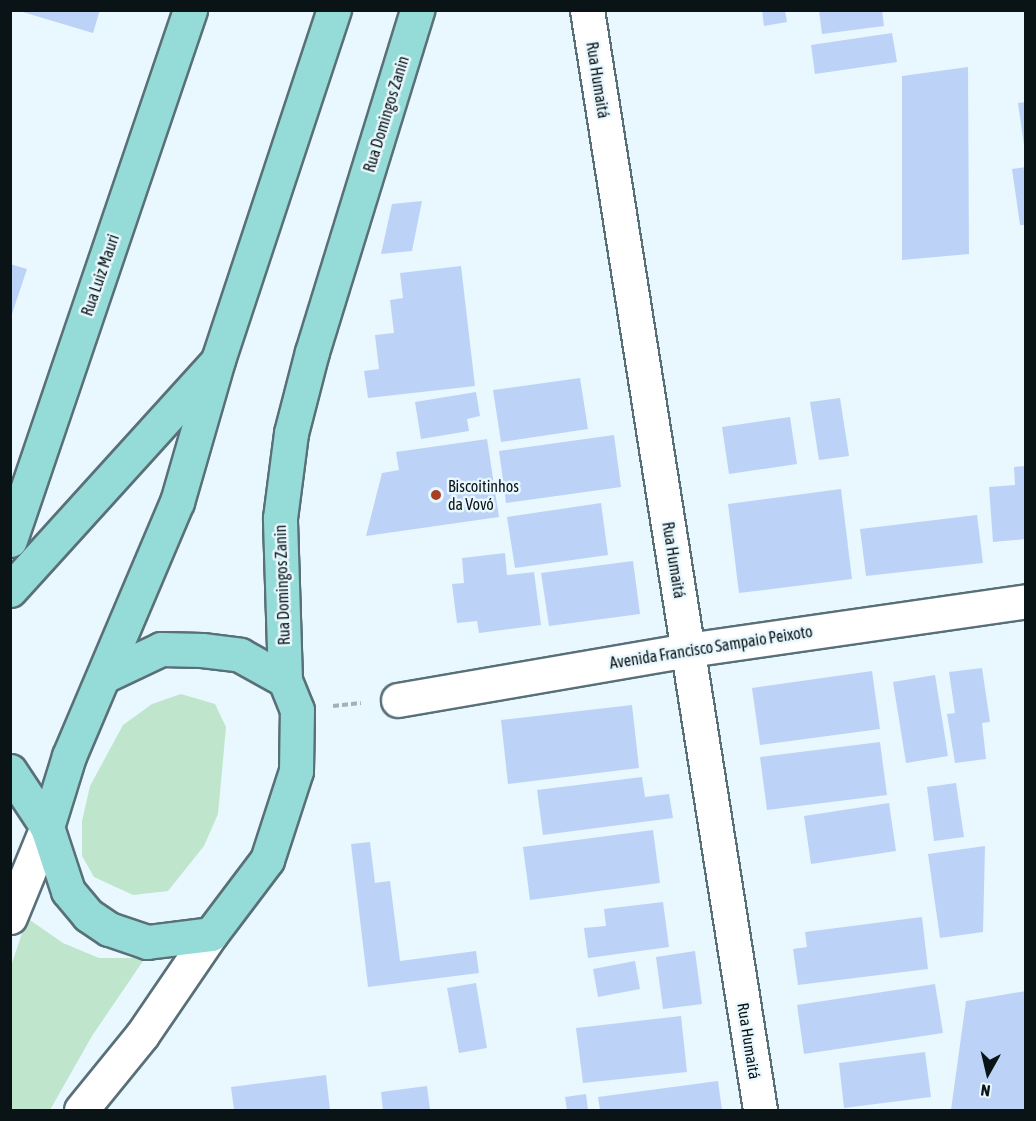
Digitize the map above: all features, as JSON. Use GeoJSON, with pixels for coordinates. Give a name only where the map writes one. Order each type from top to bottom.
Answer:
{"type":"FeatureCollection","features":[{"type":"Feature","properties":{"kind":"main road","name":"Rua Luiz Mauri"},"geometry":{"type":"LineString","coordinates":[[10,540],[190,10]]}},
{"type":"Feature","properties":{"kind":"main road"},"geometry":{"type":"LineString","coordinates":[[47,827],[69,756],[177,502],[218,360],[334,10]]}},
{"type":"Feature","properties":{"kind":"main road","name":"Rua Domingos Zanin"},"geometry":{"type":"LineString","coordinates":[[211,934],[267,860],[296,771],[279,518],[291,433],[312,352],[417,10]]}},
{"type":"Feature","properties":{"kind":"main road"},"geometry":{"type":"LineString","coordinates":[[10,590],[218,360]]}},
{"type":"Feature","properties":{"kind":"main road"},"geometry":{"type":"LineString","coordinates":[[104,676],[161,649],[202,650],[240,655],[291,695]]}},
{"type":"Feature","properties":{"kind":"main road"},"geometry":{"type":"LineString","coordinates":[[10,771],[47,827],[68,891],[88,915],[109,929],[147,942],[211,934]]}},
{"type":"Feature","properties":{"kind":"street","name":"Rua Humaitá"},"geometry":{"type":"LineString","coordinates":[[587,10],[760,1110]]}},
{"type":"Feature","properties":{"kind":"street","name":"Avenida Francisco Sampaio Peixoto"},"geometry":{"type":"LineString","coordinates":[[398,699],[688,650],[1026,601]]}},
{"type":"Feature","properties":{"kind":"street"},"geometry":{"type":"LineString","coordinates":[[10,916],[47,827]]}},
{"type":"Feature","properties":{"kind":"street","name":"Rua Domingos Zanin"},"geometry":{"type":"LineString","coordinates":[[81,1110],[142,1035],[211,934]]}},
{"type":"Feature","properties":{"kind":"path"},"geometry":{"type":"LineString","coordinates":[[291,695],[398,699]]}},
{"type":"Feature","properties":{"kind":"green space"},"geometry":{"type":"Polygon","coordinates":[[[181,694],[215,704],[226,727],[218,814],[204,846],[168,891],[133,895],[94,877],[82,856],[82,821],[90,786],[123,725],[152,704],[181,694]]]}},
{"type":"Feature","properties":{"kind":"green space"},"geometry":{"type":"Polygon","coordinates":[[[27,918],[63,943],[99,958],[145,958],[92,1036],[50,1110],[11,1110],[11,966],[27,918]]]}},
{"type":"Feature","properties":{"kind":"building"},"geometry":{"type":"Polygon","coordinates":[[[16,10],[100,10],[93,33],[16,10]]]}},
{"type":"Feature","properties":{"kind":"building"},"geometry":{"type":"Polygon","coordinates":[[[762,10],[785,10],[787,22],[764,26],[762,10]]]}},
{"type":"Feature","properties":{"kind":"building"},"geometry":{"type":"Polygon","coordinates":[[[819,10],[882,10],[884,26],[822,34],[819,10]]]}},
{"type":"Feature","properties":{"kind":"building"},"geometry":{"type":"Polygon","coordinates":[[[892,33],[897,62],[815,74],[811,45],[892,33]]]}},
{"type":"Feature","properties":{"kind":"building"},"geometry":{"type":"Polygon","coordinates":[[[968,67],[969,254],[902,260],[902,76],[968,67]]]}},
{"type":"Feature","properties":{"kind":"building"},"geometry":{"type":"Polygon","coordinates":[[[1026,102],[1026,145],[1024,145],[1018,103],[1026,102]]]}},
{"type":"Feature","properties":{"kind":"building"},"geometry":{"type":"Polygon","coordinates":[[[1026,167],[1026,225],[1020,225],[1012,169],[1026,167]]]}},
{"type":"Feature","properties":{"kind":"building"},"geometry":{"type":"Polygon","coordinates":[[[422,201],[412,251],[381,254],[392,204],[422,201]]]}},
{"type":"Feature","properties":{"kind":"building"},"geometry":{"type":"Polygon","coordinates":[[[10,264],[27,269],[11,317],[10,317],[10,264]]]}},
{"type":"Feature","properties":{"kind":"building"},"geometry":{"type":"Polygon","coordinates":[[[461,266],[475,386],[368,398],[364,371],[379,369],[375,335],[394,333],[390,300],[403,298],[400,273],[461,266]]]}},
{"type":"Feature","properties":{"kind":"building"},"geometry":{"type":"Polygon","coordinates":[[[580,378],[588,429],[501,442],[493,390],[580,378]]]}},
{"type":"Feature","properties":{"kind":"building"},"geometry":{"type":"Polygon","coordinates":[[[476,392],[480,416],[467,419],[469,431],[421,439],[415,402],[476,392]]]}},
{"type":"Feature","properties":{"kind":"building"},"geometry":{"type":"Polygon","coordinates":[[[840,398],[849,456],[819,460],[810,402],[840,398]]]}},
{"type":"Feature","properties":{"kind":"building"},"geometry":{"type":"Polygon","coordinates":[[[790,417],[797,464],[729,474],[722,427],[790,417]]]}},
{"type":"Feature","properties":{"kind":"building"},"geometry":{"type":"Polygon","coordinates":[[[614,435],[621,487],[506,503],[499,451],[614,435]]]}},
{"type":"Feature","properties":{"kind":"building","name":"Biscoitinhos da Vovó"},"geometry":{"type":"Polygon","coordinates":[[[487,439],[499,517],[366,536],[382,473],[399,470],[396,452],[487,439]]]}},
{"type":"Feature","properties":{"kind":"building"},"geometry":{"type":"Polygon","coordinates":[[[1026,466],[1026,539],[993,542],[989,487],[1015,485],[1014,467],[1026,466]]]}},
{"type":"Feature","properties":{"kind":"building"},"geometry":{"type":"Polygon","coordinates":[[[841,489],[852,579],[739,593],[728,504],[841,489]]]}},
{"type":"Feature","properties":{"kind":"building"},"geometry":{"type":"Polygon","coordinates":[[[601,503],[608,555],[515,568],[507,517],[601,503]]]}},
{"type":"Feature","properties":{"kind":"building"},"geometry":{"type":"Polygon","coordinates":[[[977,515],[983,563],[866,576],[860,529],[977,515]]]}},
{"type":"Feature","properties":{"kind":"building"},"geometry":{"type":"Polygon","coordinates":[[[505,553],[507,575],[534,572],[541,625],[479,633],[477,621],[457,623],[452,584],[464,583],[462,558],[505,553]]]}},
{"type":"Feature","properties":{"kind":"building"},"geometry":{"type":"Polygon","coordinates":[[[633,561],[640,614],[549,626],[541,573],[633,561]]]}},
{"type":"Feature","properties":{"kind":"building"},"geometry":{"type":"Polygon","coordinates":[[[982,668],[990,722],[982,723],[986,759],[955,763],[947,714],[955,713],[949,672],[982,668]]]}},
{"type":"Feature","properties":{"kind":"building"},"geometry":{"type":"Polygon","coordinates":[[[872,671],[880,729],[760,745],[752,688],[872,671]]]}},
{"type":"Feature","properties":{"kind":"building"},"geometry":{"type":"Polygon","coordinates":[[[935,675],[948,756],[906,763],[893,682],[935,675]]]}},
{"type":"Feature","properties":{"kind":"building"},"geometry":{"type":"Polygon","coordinates":[[[632,705],[639,768],[508,784],[501,720],[632,705]]]}},
{"type":"Feature","properties":{"kind":"building"},"geometry":{"type":"Polygon","coordinates":[[[880,742],[887,795],[767,810],[760,757],[880,742]]]}},
{"type":"Feature","properties":{"kind":"building"},"geometry":{"type":"Polygon","coordinates":[[[642,777],[645,797],[669,794],[673,818],[543,835],[537,790],[642,777]]]}},
{"type":"Feature","properties":{"kind":"building"},"geometry":{"type":"Polygon","coordinates":[[[956,783],[964,837],[934,841],[927,787],[956,783]]]}},
{"type":"Feature","properties":{"kind":"building"},"geometry":{"type":"Polygon","coordinates":[[[889,803],[896,851],[811,864],[804,816],[889,803]]]}},
{"type":"Feature","properties":{"kind":"building"},"geometry":{"type":"Polygon","coordinates":[[[653,830],[660,883],[530,900],[523,847],[653,830]]]}},
{"type":"Feature","properties":{"kind":"building"},"geometry":{"type":"Polygon","coordinates":[[[370,842],[375,883],[390,881],[400,961],[476,951],[479,973],[368,987],[351,844],[370,842]]]}},
{"type":"Feature","properties":{"kind":"building"},"geometry":{"type":"Polygon","coordinates":[[[985,846],[983,932],[940,938],[928,854],[985,846]]]}},
{"type":"Feature","properties":{"kind":"building"},"geometry":{"type":"Polygon","coordinates":[[[663,902],[669,947],[588,958],[584,928],[606,926],[604,909],[663,902]]]}},
{"type":"Feature","properties":{"kind":"building"},"geometry":{"type":"Polygon","coordinates":[[[922,917],[928,969],[798,985],[793,949],[807,947],[805,932],[922,917]]]}},
{"type":"Feature","properties":{"kind":"building"},"geometry":{"type":"Polygon","coordinates":[[[695,951],[702,1004],[663,1009],[656,957],[695,951]]]}},
{"type":"Feature","properties":{"kind":"building"},"geometry":{"type":"Polygon","coordinates":[[[635,961],[640,989],[598,997],[593,969],[635,961]]]}},
{"type":"Feature","properties":{"kind":"building"},"geometry":{"type":"Polygon","coordinates":[[[476,983],[487,1048],[459,1053],[447,988],[476,983]]]}},
{"type":"Feature","properties":{"kind":"building"},"geometry":{"type":"Polygon","coordinates":[[[935,984],[943,1033],[804,1054],[797,1005],[935,984]]]}},
{"type":"Feature","properties":{"kind":"building"},"geometry":{"type":"Polygon","coordinates":[[[1026,991],[1026,1110],[951,1110],[966,1001],[1026,991]]]}},
{"type":"Feature","properties":{"kind":"building"},"geometry":{"type":"Polygon","coordinates":[[[681,1016],[687,1072],[583,1083],[576,1028],[681,1016]]]}},
{"type":"Feature","properties":{"kind":"building"},"geometry":{"type":"Polygon","coordinates":[[[925,1052],[931,1097],[844,1108],[839,1063],[925,1052]]]}},
{"type":"Feature","properties":{"kind":"building"},"geometry":{"type":"Polygon","coordinates":[[[326,1075],[330,1110],[234,1110],[231,1087],[326,1075]]]}},
{"type":"Feature","properties":{"kind":"building"},"geometry":{"type":"Polygon","coordinates":[[[718,1081],[722,1110],[600,1110],[598,1097],[718,1081]]]}},
{"type":"Feature","properties":{"kind":"building"},"geometry":{"type":"Polygon","coordinates":[[[427,1086],[430,1110],[383,1110],[381,1092],[427,1086]]]}},
{"type":"Feature","properties":{"kind":"building"},"geometry":{"type":"Polygon","coordinates":[[[586,1094],[588,1110],[567,1110],[565,1097],[586,1094]]]}},
{"type":"Feature","properties":{"kind":"place","name":"Biscoitinhos da Vovó"},"geometry":{"type":"Point","coordinates":[436,495]}}]}
